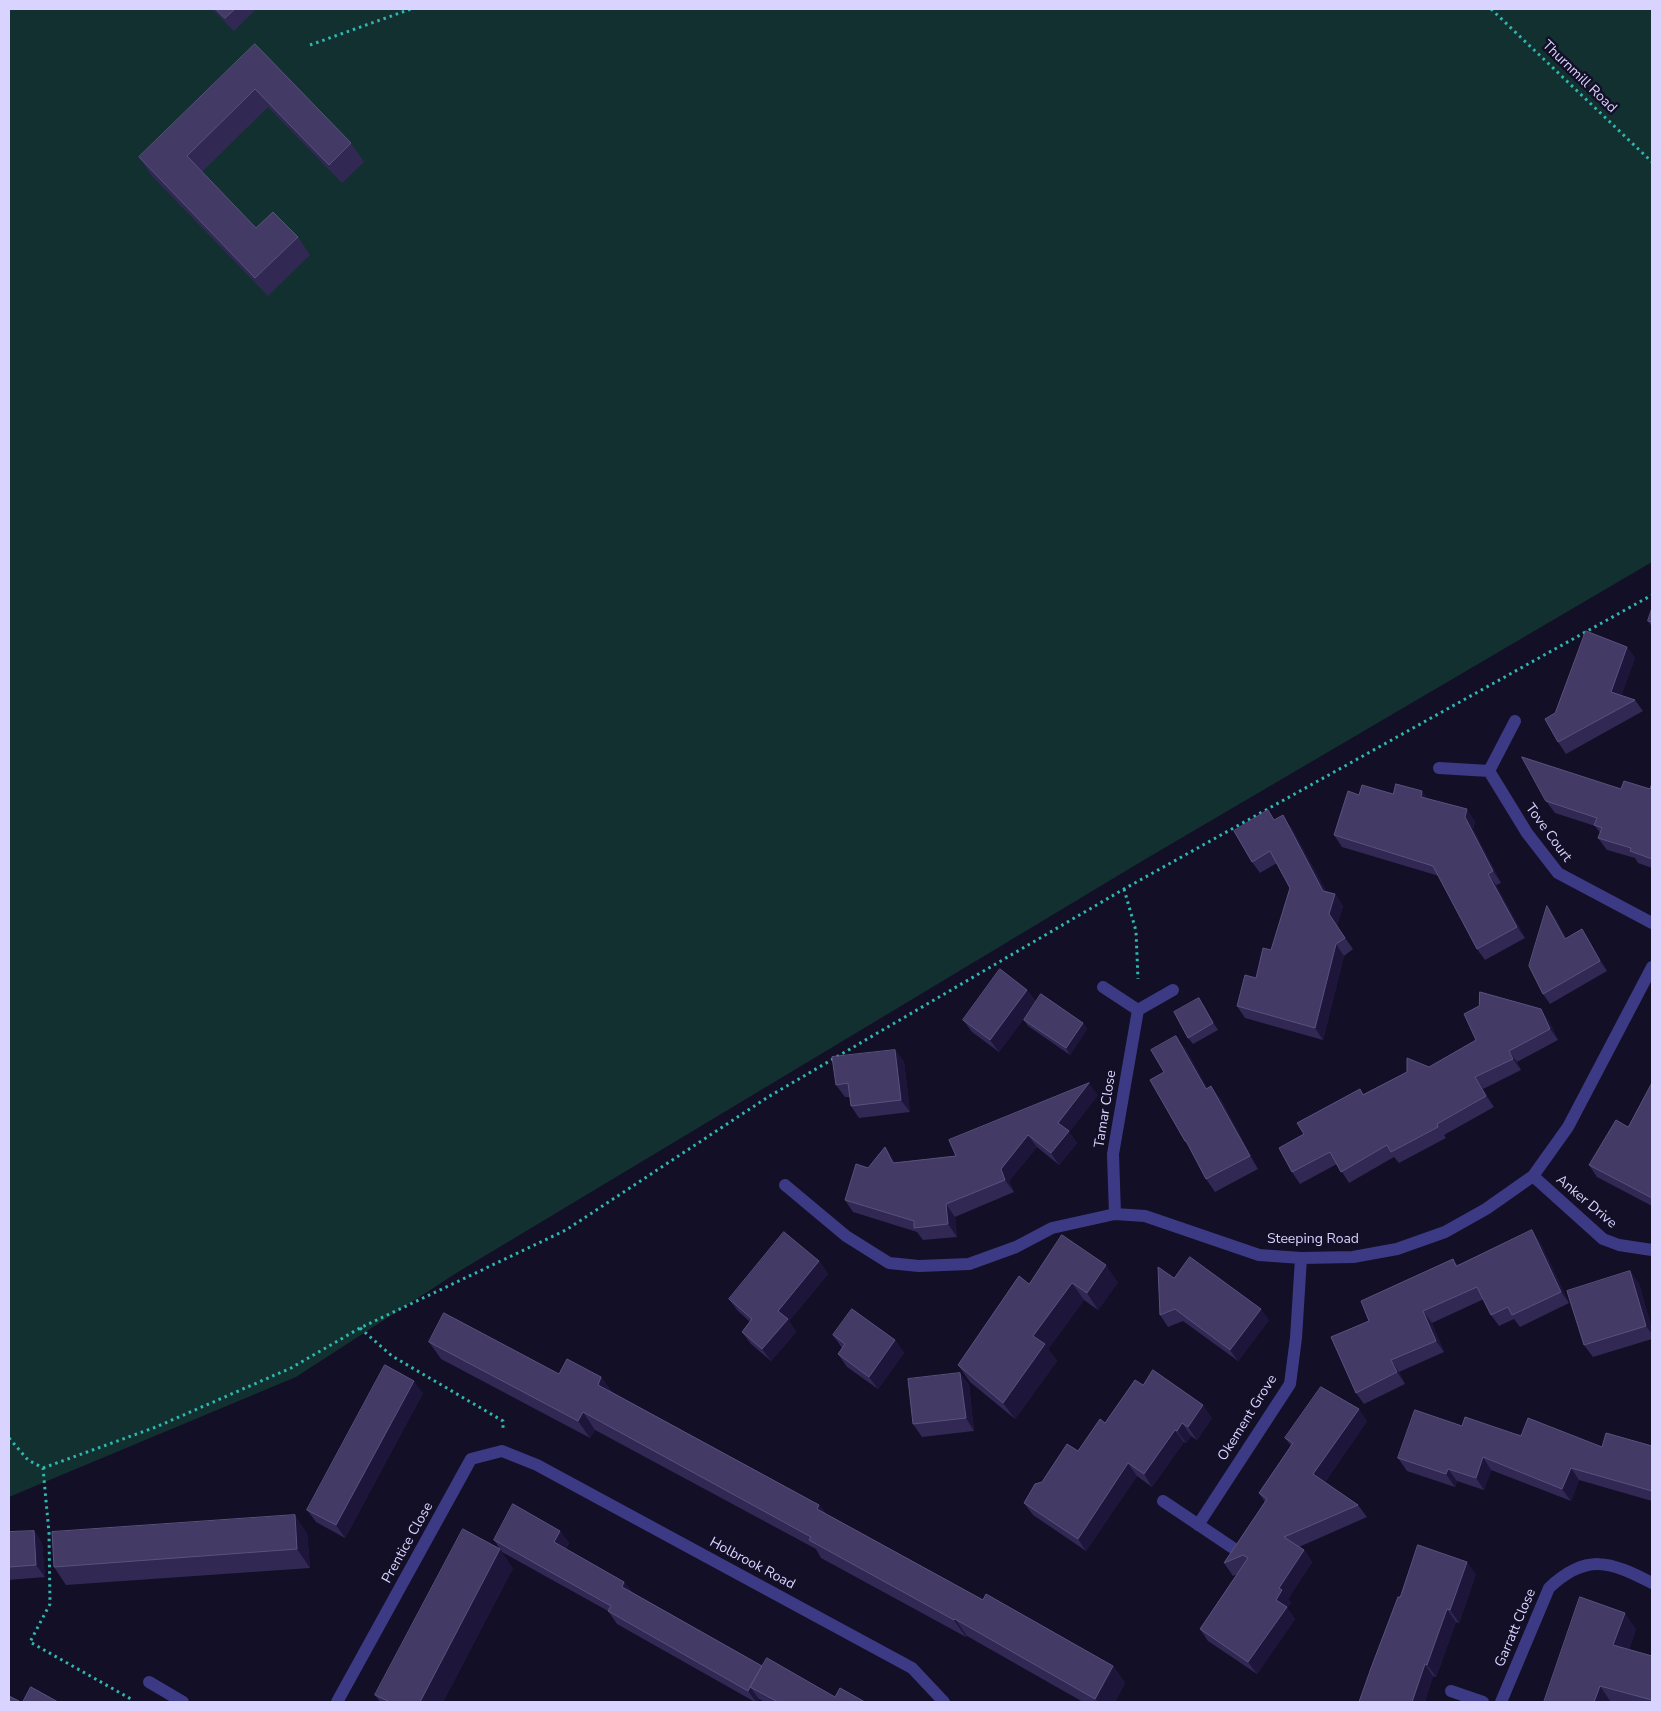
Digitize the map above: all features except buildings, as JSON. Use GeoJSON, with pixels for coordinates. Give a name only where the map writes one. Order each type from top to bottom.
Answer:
{"type":"FeatureCollection","features":[{"type":"Feature","properties":{"kind":"street"},"geometry":{"type":"LineString","coordinates":[[1439,768],[1490,772],[1515,721]]}},
{"type":"Feature","properties":{"kind":"street","name":"Tove Court"},"geometry":{"type":"LineString","coordinates":[[1490,772],[1527,832],[1558,873],[1652,923]]}},
{"type":"Feature","properties":{"kind":"street","name":"Steeping Road"},"geometry":{"type":"LineString","coordinates":[[785,1185],[846,1236],[889,1263],[919,1266],[970,1264],[1016,1247],[1052,1228],[1116,1214],[1145,1216],[1259,1255],[1300,1258],[1353,1257],[1397,1249],[1445,1232],[1486,1210],[1533,1176],[1568,1127],[1652,967]]}},
{"type":"Feature","properties":{"kind":"street"},"geometry":{"type":"LineString","coordinates":[[1103,986],[1138,1010],[1173,990]]}},
{"type":"Feature","properties":{"kind":"street","name":"Tamar Close"},"geometry":{"type":"LineString","coordinates":[[1116,1214],[1113,1154],[1138,1010]]}},
{"type":"Feature","properties":{"kind":"street","name":"Anker Drive"},"geometry":{"type":"LineString","coordinates":[[1533,1176],[1603,1238],[1619,1246],[1652,1250]]}},
{"type":"Feature","properties":{"kind":"street","name":"Okement Grove"},"geometry":{"type":"LineString","coordinates":[[1198,1525],[1290,1384],[1296,1338],[1300,1258]]}},
{"type":"Feature","properties":{"kind":"street","name":"Holbrook Road"},"geometry":{"type":"LineString","coordinates":[[502,1451],[537,1465],[912,1668],[944,1702]]}},
{"type":"Feature","properties":{"kind":"street","name":"Prentice Close"},"geometry":{"type":"LineString","coordinates":[[337,1702],[471,1459],[502,1451]]}},
{"type":"Feature","properties":{"kind":"street"},"geometry":{"type":"LineString","coordinates":[[1163,1501],[1233,1548]]}},
{"type":"Feature","properties":{"kind":"street","name":"Garratt Close"},"geometry":{"type":"LineString","coordinates":[[1502,1702],[1549,1588],[1562,1576],[1584,1566],[1604,1563],[1631,1572],[1652,1583]]}},
{"type":"Feature","properties":{"kind":"street"},"geometry":{"type":"LineString","coordinates":[[149,1682],[183,1702]]}},
{"type":"Feature","properties":{"kind":"street"},"geometry":{"type":"LineString","coordinates":[[1451,1691],[1483,1702]]}},
{"type":"Feature","properties":{"kind":"path"},"geometry":{"type":"LineString","coordinates":[[310,45],[411,9]]}},
{"type":"Feature","properties":{"kind":"path","name":"Thurnmill Road"},"geometry":{"type":"LineString","coordinates":[[1491,9],[1652,162]]}},
{"type":"Feature","properties":{"kind":"path"},"geometry":{"type":"LineString","coordinates":[[9,1438],[28,1460],[43,1468],[156,1427],[291,1368],[360,1328],[566,1230],[768,1097],[1124,889],[1652,595]]}},
{"type":"Feature","properties":{"kind":"path"},"geometry":{"type":"LineString","coordinates":[[1124,889],[1136,931],[1138,1010]]}},
{"type":"Feature","properties":{"kind":"path"},"geometry":{"type":"LineString","coordinates":[[360,1328],[392,1356],[503,1421],[502,1451]]}},
{"type":"Feature","properties":{"kind":"path"},"geometry":{"type":"LineString","coordinates":[[43,1468],[49,1532],[50,1604],[30,1642],[134,1701],[149,1682]]}},
{"type":"Feature","properties":{"kind":"green space"},"geometry":{"type":"Polygon","coordinates":[[[9,9],[1652,9],[1652,562],[1149,857],[458,1272],[296,1377],[9,1497],[9,9]]]}}]}
